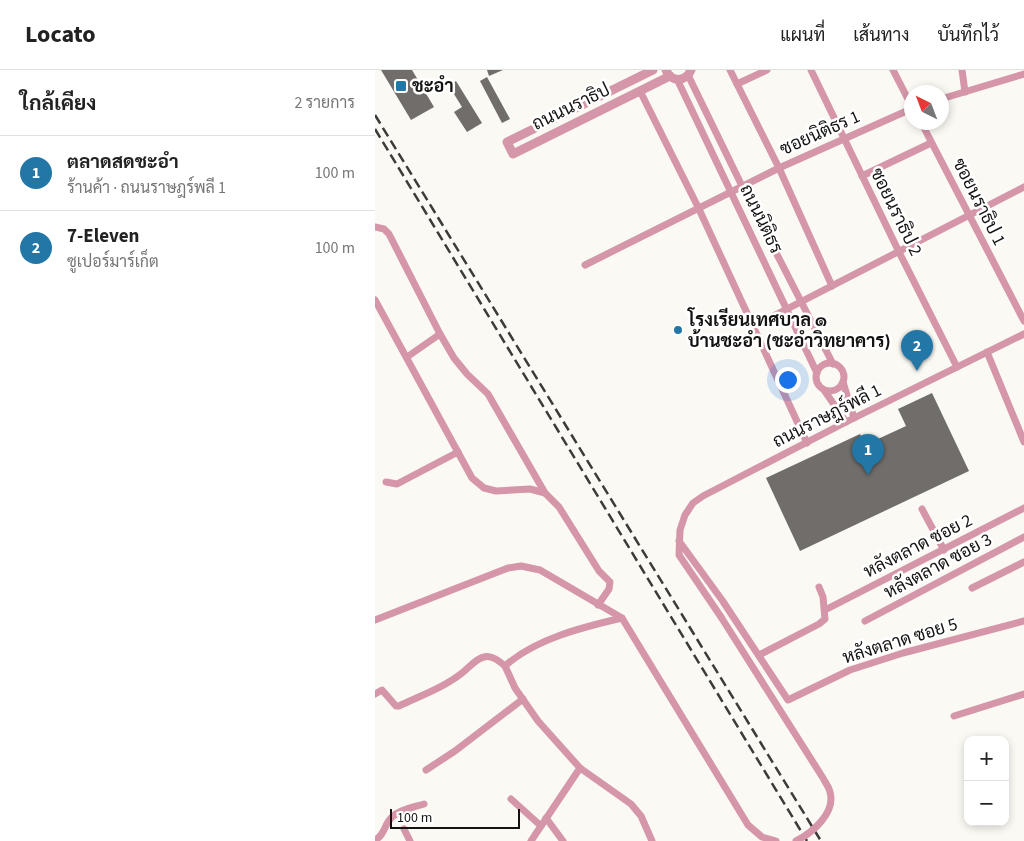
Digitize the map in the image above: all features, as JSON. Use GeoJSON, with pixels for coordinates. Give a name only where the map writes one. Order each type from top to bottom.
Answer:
{"type":"FeatureCollection","features":[{"type":"Feature","properties":{"kind":"street","name":"ถนนนราธิป"},"geometry":{"type":"LineString","coordinates":[[653,70],[507,142],[513,154],[671,75],[683,79],[690,73]]}},
{"type":"Feature","properties":{"kind":"street"},"geometry":{"type":"LineString","coordinates":[[730,70],[779,168],[832,286]]}},
{"type":"Feature","properties":{"kind":"street"},"geometry":{"type":"LineString","coordinates":[[737,84],[767,70]]}},
{"type":"Feature","properties":{"kind":"street","name":"ซอยนราธิป 2"},"geometry":{"type":"LineString","coordinates":[[811,70],[957,367]]}},
{"type":"Feature","properties":{"kind":"street"},"geometry":{"type":"LineString","coordinates":[[893,70],[904,91]]}},
{"type":"Feature","properties":{"kind":"street"},"geometry":{"type":"LineString","coordinates":[[963,70],[965,92]]}},
{"type":"Feature","properties":{"kind":"street","name":"ถนนนิติธร"},"geometry":{"type":"LineString","coordinates":[[690,73],[741,186],[833,364]]}},
{"type":"Feature","properties":{"kind":"street"},"geometry":{"type":"LineString","coordinates":[[949,97],[1024,74]]}},
{"type":"Feature","properties":{"kind":"street","name":"ถนนนิติธร"},"geometry":{"type":"LineString","coordinates":[[671,75],[731,191],[817,373]]}},
{"type":"Feature","properties":{"kind":"street"},"geometry":{"type":"LineString","coordinates":[[640,91],[697,207],[807,443]]}},
{"type":"Feature","properties":{"kind":"street"},"geometry":{"type":"LineString","coordinates":[[569,110],[575,123]]}},
{"type":"Feature","properties":{"kind":"street","name":"ซอยนิติธร 1"},"geometry":{"type":"LineString","coordinates":[[585,265],[697,207],[904,112]]}},
{"type":"Feature","properties":{"kind":"street","name":"ซอยนราธิป 1"},"geometry":{"type":"LineString","coordinates":[[925,130],[1024,321]]}},
{"type":"Feature","properties":{"kind":"street"},"geometry":{"type":"LineString","coordinates":[[862,176],[931,143]]}},
{"type":"Feature","properties":{"kind":"street"},"geometry":{"type":"LineString","coordinates":[[752,327],[1024,187]]}},
{"type":"Feature","properties":{"kind":"street"},"geometry":{"type":"LineString","coordinates":[[375,226],[384,229],[389,234],[454,358],[467,374],[488,394],[545,493],[559,508],[599,571],[610,582],[609,589],[598,605]]}},
{"type":"Feature","properties":{"kind":"street"},"geometry":{"type":"LineString","coordinates":[[375,300],[473,478],[484,488],[496,491],[530,489],[545,493]]}},
{"type":"Feature","properties":{"kind":"street"},"geometry":{"type":"LineString","coordinates":[[407,357],[440,334]]}},
{"type":"Feature","properties":{"kind":"street","name":"ถนนราษฎร์พลี 1"},"geometry":{"type":"LineString","coordinates":[[796,841],[818,827],[826,815],[831,793],[721,617],[679,555],[679,541],[685,516],[693,504],[703,496],[846,422],[1024,334]]}},
{"type":"Feature","properties":{"kind":"street"},"geometry":{"type":"LineString","coordinates":[[987,352],[1023,438]]}},
{"type":"Feature","properties":{"kind":"street"},"geometry":{"type":"LineString","coordinates":[[846,422],[816,379],[817,373],[824,365],[833,364],[843,373],[843,382],[854,418]]}},
{"type":"Feature","properties":{"kind":"street"},"geometry":{"type":"LineString","coordinates":[[824,390],[837,389],[843,382]]}},
{"type":"Feature","properties":{"kind":"street"},"geometry":{"type":"LineString","coordinates":[[386,482],[397,484],[458,452]]}},
{"type":"Feature","properties":{"kind":"street","name":"หลังตลาด ซอย 2"},"geometry":{"type":"LineString","coordinates":[[825,610],[1024,508]]}},
{"type":"Feature","properties":{"kind":"street"},"geometry":{"type":"LineString","coordinates":[[922,509],[944,550]]}},
{"type":"Feature","properties":{"kind":"street","name":"หลังตลาด ซอย 3"},"geometry":{"type":"LineString","coordinates":[[865,621],[1024,538]]}},
{"type":"Feature","properties":{"kind":"street"},"geometry":{"type":"LineString","coordinates":[[679,541],[759,655],[819,624],[825,619],[825,610],[819,586]]}},
{"type":"Feature","properties":{"kind":"street"},"geometry":{"type":"LineString","coordinates":[[972,588],[1024,562]]}},
{"type":"Feature","properties":{"kind":"street"},"geometry":{"type":"LineString","coordinates":[[375,620],[508,568],[521,566],[540,570],[622,618],[748,825],[762,837],[776,841]]}},
{"type":"Feature","properties":{"kind":"street"},"geometry":{"type":"LineString","coordinates":[[505,666],[528,648],[593,625],[622,618]]}},
{"type":"Feature","properties":{"kind":"street","name":"หลังตลาด ซอย 5"},"geometry":{"type":"LineString","coordinates":[[759,655],[788,700],[850,670],[903,653],[1024,622]]}},
{"type":"Feature","properties":{"kind":"street"},"geometry":{"type":"LineString","coordinates":[[375,694],[382,690],[393,703],[399,706],[451,681],[475,661],[483,657],[495,658],[505,666],[509,677],[538,721],[580,768],[631,804],[641,816],[652,841]]}},
{"type":"Feature","properties":{"kind":"street"},"geometry":{"type":"LineString","coordinates":[[953,716],[1024,694]]}},
{"type":"Feature","properties":{"kind":"street"},"geometry":{"type":"LineString","coordinates":[[426,770],[455,751],[523,699]]}},
{"type":"Feature","properties":{"kind":"street"},"geometry":{"type":"LineString","coordinates":[[531,841],[580,768]]}},
{"type":"Feature","properties":{"kind":"street"},"geometry":{"type":"LineString","coordinates":[[511,799],[541,826]]}},
{"type":"Feature","properties":{"kind":"street"},"geometry":{"type":"LineString","coordinates":[[375,840],[383,834],[389,819],[393,816],[424,804]]}},
{"type":"Feature","properties":{"kind":"street"},"geometry":{"type":"LineString","coordinates":[[546,818],[563,841]]}},
{"type":"Feature","properties":{"kind":"street"},"geometry":{"type":"LineString","coordinates":[[404,829],[410,841]]}},
{"type":"Feature","properties":{"kind":"building"},"geometry":{"type":"Polygon","coordinates":[[[381,70],[412,70],[434,107],[411,120],[381,70]]]}},
{"type":"Feature","properties":{"kind":"building"},"geometry":{"type":"Polygon","coordinates":[[[487,70],[503,70],[489,76],[487,70]]]}},
{"type":"Feature","properties":{"kind":"building"},"geometry":{"type":"Polygon","coordinates":[[[487,77],[510,119],[502,123],[480,81],[487,77]]]}},
{"type":"Feature","properties":{"kind":"building"},"geometry":{"type":"Polygon","coordinates":[[[456,81],[482,123],[467,132],[454,112],[462,107],[449,86],[456,81]]]}},
{"type":"Feature","properties":{"kind":"building"},"geometry":{"type":"Polygon","coordinates":[[[932,393],[969,471],[800,551],[766,478],[860,434],[865,445],[906,426],[898,409],[932,393]]]}},
{"type":"Feature","properties":{"kind":"railway"},"geometry":{"type":"LineString","coordinates":[[375,115],[821,841]]}},
{"type":"Feature","properties":{"kind":"railway"},"geometry":{"type":"LineString","coordinates":[[375,129],[807,841]]}},
{"type":"Feature","properties":{"kind":"place","name":"ชะอำ"},"geometry":{"type":"Point","coordinates":[401,86]}},
{"type":"Feature","properties":{"kind":"place","name":"โรงเรียนเทศบาล ๑ บ้านชะอำ (ชะอำวิทยาคาร)"},"geometry":{"type":"Point","coordinates":[678,330]}},
{"type":"Feature","properties":{"kind":"place","name":"7-Eleven"},"geometry":{"type":"Point","coordinates":[917,371]}},
{"type":"Feature","properties":{"kind":"place","name":"ตลาดสดชะอำ"},"geometry":{"type":"Point","coordinates":[868,475]}}]}
